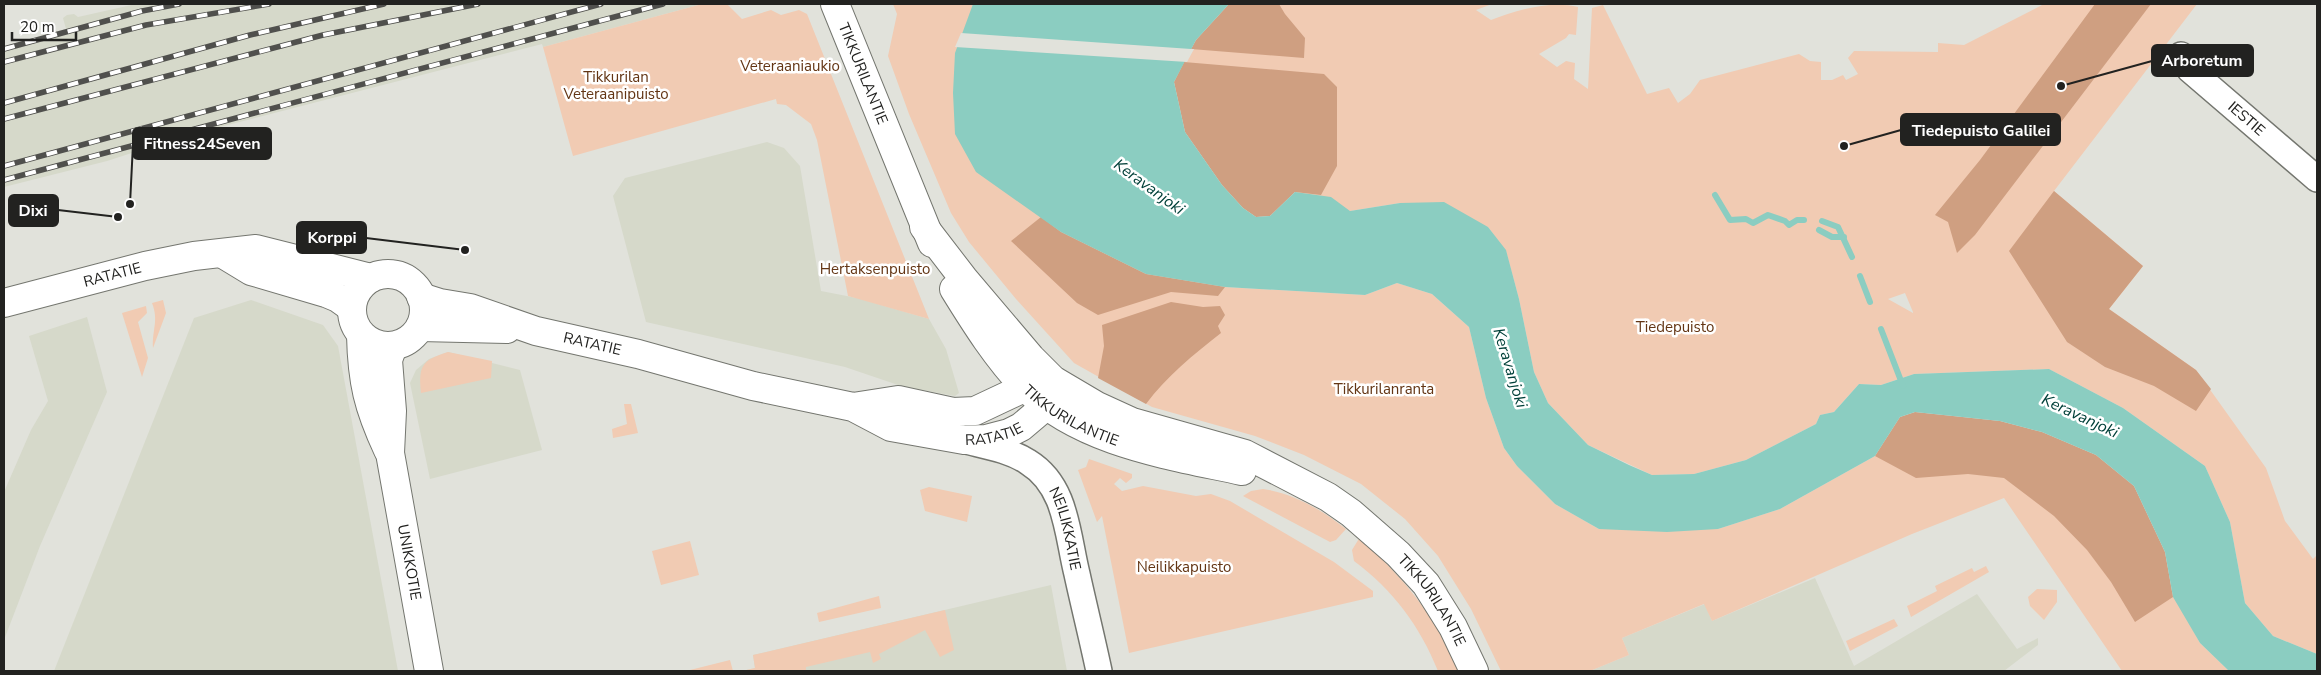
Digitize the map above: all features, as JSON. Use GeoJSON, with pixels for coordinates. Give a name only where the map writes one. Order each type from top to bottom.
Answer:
{"type":"FeatureCollection","features":[{"type":"Feature","properties":{"kind":"street","name":"TIKKURILANTIE"},"geometry":{"type":"LineString","coordinates":[[835,4],[924,227],[951,284],[991,345],[1026,387]]}},
{"type":"Feature","properties":{"kind":"street","name":"IESTIE"},"geometry":{"type":"LineString","coordinates":[[2181,55],[2190,70],[2317,179]]}},
{"type":"Feature","properties":{"kind":"street","name":"TIKKURILANTIE"},"geometry":{"type":"LineString","coordinates":[[924,227],[964,279],[1031,358],[1050,392],[1097,406],[1132,422],[1245,454],[1328,497],[1351,513],[1398,554],[1421,578],[1454,627],[1474,671]]}},
{"type":"Feature","properties":{"kind":"street","name":"RATATIE"},"geometry":{"type":"LineString","coordinates":[[4,304],[145,266],[194,256],[256,249],[371,278]]}},
{"type":"Feature","properties":{"kind":"street"},"geometry":{"type":"LineString","coordinates":[[223,254],[251,272],[326,293],[338,298],[352,308]]}},
{"type":"Feature","properties":{"kind":"street"},"geometry":{"type":"LineString","coordinates":[[390,274],[399,276],[412,284],[421,296],[424,312],[420,328],[406,342],[393,346],[373,343],[362,335],[354,323],[352,308],[357,290],[371,278],[390,274]]}},
{"type":"Feature","properties":{"kind":"street","name":"RATATIE"},"geometry":{"type":"LineString","coordinates":[[421,296],[440,303],[470,308],[536,330],[638,354],[753,386],[852,407],[890,427],[964,440],[986,439],[1009,433],[1021,426],[1050,392],[1026,387],[992,404],[964,413],[898,400],[852,407]]}},
{"type":"Feature","properties":{"kind":"street","name":"RATATIE"},"geometry":{"type":"LineString","coordinates":[[420,328],[536,330]]}},
{"type":"Feature","properties":{"kind":"street","name":"UNIKKOTIE"},"geometry":{"type":"LineString","coordinates":[[362,335],[362,371],[372,415],[390,453]]}},
{"type":"Feature","properties":{"kind":"street","name":"UNIKKOTIE"},"geometry":{"type":"LineString","coordinates":[[393,346],[388,360],[392,411],[390,453],[429,671]]}},
{"type":"Feature","properties":{"kind":"street","name":"NEILIKKATIE"},"geometry":{"type":"LineString","coordinates":[[964,440],[1025,460],[1047,479],[1060,500],[1099,671]]}},
{"type":"Feature","properties":{"kind":"shaded area"},"geometry":{"type":"Polygon","coordinates":[[[136,4],[702,4],[543,47],[542,44],[181,137],[107,161],[4,187],[4,46],[66,29],[63,18],[67,15],[74,14],[78,17],[136,4]]]}},
{"type":"Feature","properties":{"kind":"shaded area"},"geometry":{"type":"Polygon","coordinates":[[[1229,4],[1279,4],[1305,38],[1304,58],[1191,49],[1196,40],[1229,4]]]}},
{"type":"Feature","properties":{"kind":"shaded area"},"geometry":{"type":"Polygon","coordinates":[[[2095,4],[2151,4],[1975,235],[1957,253],[1948,222],[1935,215],[1980,160],[2095,4]]]}},
{"type":"Feature","properties":{"kind":"shaded area"},"geometry":{"type":"Polygon","coordinates":[[[1184,62],[1324,74],[1337,87],[1337,166],[1321,195],[1295,192],[1270,216],[1256,217],[1243,208],[1222,185],[1185,132],[1174,82],[1184,62]]]}},
{"type":"Feature","properties":{"kind":"shaded area"},"geometry":{"type":"Polygon","coordinates":[[[767,142],[784,148],[800,166],[821,291],[857,298],[929,319],[946,349],[959,393],[955,396],[901,386],[845,367],[646,322],[613,196],[625,178],[767,142]]]}},
{"type":"Feature","properties":{"kind":"shaded area"},"geometry":{"type":"Polygon","coordinates":[[[2054,191],[2143,266],[2109,309],[2196,370],[2211,389],[2196,411],[2154,386],[2105,367],[2067,342],[2009,251],[2054,191]]]}},
{"type":"Feature","properties":{"kind":"shaded area"},"geometry":{"type":"Polygon","coordinates":[[[1041,217],[1061,232],[1146,274],[1225,287],[1218,296],[1171,292],[1098,315],[1077,303],[1011,241],[1041,217]]]}},
{"type":"Feature","properties":{"kind":"shaded area"},"geometry":{"type":"Polygon","coordinates":[[[251,300],[323,325],[338,346],[398,671],[54,671],[194,318],[251,300]]]}},
{"type":"Feature","properties":{"kind":"shaded area"},"geometry":{"type":"Polygon","coordinates":[[[1171,302],[1203,307],[1220,306],[1225,315],[1218,326],[1221,333],[1171,375],[1146,404],[1098,378],[1104,346],[1102,325],[1171,302]]]}},
{"type":"Feature","properties":{"kind":"shaded area"},"geometry":{"type":"Polygon","coordinates":[[[87,317],[107,392],[40,546],[4,640],[4,492],[31,430],[48,401],[29,336],[87,317]]]}},
{"type":"Feature","properties":{"kind":"shaded area"},"geometry":{"type":"Polygon","coordinates":[[[448,352],[520,370],[542,450],[430,479],[410,383],[416,370],[429,359],[448,352]]]}},
{"type":"Feature","properties":{"kind":"shaded area"},"geometry":{"type":"Polygon","coordinates":[[[1915,412],[2000,421],[2042,432],[2096,455],[2134,486],[2165,552],[2173,597],[2135,622],[2111,582],[2087,550],[2054,516],[2004,478],[1968,474],[1916,478],[1875,456],[1900,417],[1915,412]]]}},
{"type":"Feature","properties":{"kind":"shaded area"},"geometry":{"type":"Polygon","coordinates":[[[1815,578],[1854,666],[1977,594],[2017,649],[2038,638],[2038,645],[2004,671],[1590,671],[1629,655],[1622,638],[1705,604],[1712,621],[1815,578]]]}},
{"type":"Feature","properties":{"kind":"shaded area"},"geometry":{"type":"Polygon","coordinates":[[[1051,585],[1067,671],[742,671],[755,668],[753,655],[1051,585]]]}},
{"type":"Feature","properties":{"kind":"green space"},"geometry":{"type":"Polygon","coordinates":[[[702,4],[727,4],[742,19],[771,10],[781,15],[799,10],[807,14],[929,319],[848,296],[817,140],[811,124],[786,105],[777,104],[776,99],[573,156],[543,47],[702,4]]]}},
{"type":"Feature","properties":{"kind":"green space","name":"Tikkurilanranta"},"geometry":{"type":"Polygon","coordinates":[[[893,4],[973,4],[972,12],[1225,287],[1365,295],[1397,283],[1432,294],[1469,327],[1486,398],[1504,448],[1517,466],[1555,504],[1599,529],[1718,529],[1780,509],[1875,456],[1900,417],[2096,455],[2200,643],[2229,671],[2122,671],[2004,498],[1912,534],[1712,621],[1704,604],[1622,638],[1629,655],[1590,671],[1501,671],[1471,609],[1438,556],[1405,519],[1361,484],[1304,455],[1255,436],[1152,407],[1074,363],[1016,299],[969,242],[951,213],[909,114],[888,56],[897,14],[893,4]]]}},
{"type":"Feature","properties":{"kind":"green space","name":"Tiedepuisto"},"geometry":{"type":"Polygon","coordinates":[[[1229,4],[1492,4],[1476,10],[1491,20],[1534,7],[1568,5],[1578,7],[1576,35],[1569,34],[1566,38],[1539,54],[1557,67],[1566,61],[1575,63],[1574,79],[1588,89],[1592,8],[1603,5],[1647,94],[1669,88],[1678,103],[1690,94],[1700,80],[1799,54],[1810,61],[1821,62],[1821,80],[1832,80],[1843,75],[1846,80],[1858,74],[1848,58],[1854,51],[1938,52],[1938,43],[1964,45],[2044,4],[2197,4],[2054,191],[2143,266],[2109,309],[2196,370],[2266,468],[2285,521],[2313,559],[2317,555],[2317,654],[2273,636],[2245,603],[2230,522],[2205,466],[2123,408],[2049,369],[1914,374],[1881,385],[1859,384],[1834,412],[1820,415],[1816,424],[1746,460],[1694,474],[1652,475],[1588,445],[1548,403],[1534,372],[1519,299],[1506,251],[1488,227],[1400,203],[1350,211],[1295,192],[1174,82],[1184,62],[1229,4]],[[1905,293],[1888,299],[1913,313],[1905,293]]]}},
{"type":"Feature","properties":{"kind":"green space"},"geometry":{"type":"Polygon","coordinates":[[[163,300],[166,313],[153,348],[155,320],[152,303],[163,300]]]}},
{"type":"Feature","properties":{"kind":"green space"},"geometry":{"type":"Polygon","coordinates":[[[146,306],[147,313],[138,322],[148,358],[142,377],[122,313],[146,306]]]}},
{"type":"Feature","properties":{"kind":"green space"},"geometry":{"type":"Polygon","coordinates":[[[448,352],[492,361],[491,378],[421,393],[420,376],[424,365],[432,358],[448,352]]]}},
{"type":"Feature","properties":{"kind":"green space"},"geometry":{"type":"Polygon","coordinates":[[[624,404],[631,404],[638,433],[613,438],[612,429],[627,424],[624,404]]]}},
{"type":"Feature","properties":{"kind":"green space","name":"Neilikkapuisto"},"geometry":{"type":"Polygon","coordinates":[[[1089,459],[1132,474],[1132,478],[1126,483],[1120,478],[1114,484],[1122,491],[1143,486],[1196,496],[1211,494],[1230,501],[1334,562],[1373,591],[1373,597],[1129,653],[1102,516],[1097,522],[1078,470],[1086,467],[1089,459]]]}},
{"type":"Feature","properties":{"kind":"green space"},"geometry":{"type":"Polygon","coordinates":[[[929,487],[972,496],[967,522],[925,511],[920,490],[929,487]]]}},
{"type":"Feature","properties":{"kind":"green space"},"geometry":{"type":"Polygon","coordinates":[[[1263,489],[1285,494],[1307,503],[1346,529],[1336,540],[1330,542],[1243,496],[1251,491],[1263,489]]]}},
{"type":"Feature","properties":{"kind":"green space"},"geometry":{"type":"Polygon","coordinates":[[[1360,537],[1417,599],[1439,632],[1459,671],[1438,671],[1423,639],[1404,610],[1381,584],[1354,561],[1352,550],[1360,537]]]}},
{"type":"Feature","properties":{"kind":"green space"},"geometry":{"type":"Polygon","coordinates":[[[690,541],[699,575],[661,585],[652,551],[690,541]]]}},
{"type":"Feature","properties":{"kind":"green space"},"geometry":{"type":"Polygon","coordinates":[[[1986,566],[1989,572],[1911,617],[1907,606],[1937,591],[1935,586],[1972,568],[1974,572],[1986,566]]]}},
{"type":"Feature","properties":{"kind":"green space"},"geometry":{"type":"Polygon","coordinates":[[[2037,589],[2057,590],[2057,602],[2044,620],[2030,606],[2028,597],[2037,589]]]}},
{"type":"Feature","properties":{"kind":"green space"},"geometry":{"type":"Polygon","coordinates":[[[879,596],[881,608],[819,622],[817,613],[879,596]]]}},
{"type":"Feature","properties":{"kind":"green space"},"geometry":{"type":"Polygon","coordinates":[[[945,610],[954,650],[940,657],[925,630],[879,654],[881,659],[873,663],[870,652],[806,667],[806,671],[742,671],[755,668],[753,655],[945,610]]]}},
{"type":"Feature","properties":{"kind":"green space"},"geometry":{"type":"Polygon","coordinates":[[[1894,619],[1898,626],[1850,651],[1846,641],[1894,619]]]}},
{"type":"Feature","properties":{"kind":"green space"},"geometry":{"type":"Polygon","coordinates":[[[730,660],[733,671],[686,671],[730,660]]]}},
{"type":"Feature","properties":{"kind":"water","name":"Keravanjoki"},"geometry":{"type":"Polygon","coordinates":[[[973,4],[1229,4],[1196,40],[1174,82],[1185,132],[1222,185],[1243,208],[1256,217],[1270,216],[1295,192],[1331,197],[1350,211],[1400,203],[1444,202],[1488,227],[1506,250],[1519,299],[1534,372],[1548,403],[1588,445],[1652,475],[1694,474],[1746,460],[1816,424],[1820,415],[1834,412],[1859,384],[1881,385],[1914,374],[2049,369],[2123,408],[2205,466],[2230,522],[2245,603],[2273,636],[2317,654],[2317,671],[2229,671],[2200,643],[2173,597],[2165,552],[2134,486],[2096,455],[2042,432],[2000,421],[1915,412],[1900,417],[1875,456],[1780,509],[1718,529],[1667,532],[1599,529],[1555,504],[1517,466],[1504,448],[1486,398],[1469,327],[1432,294],[1397,283],[1365,295],[1225,287],[1146,274],[1061,232],[976,172],[955,134],[953,93],[955,53],[973,4]]]}},
{"type":"Feature","properties":{"kind":"pier"},"geometry":{"type":"Polygon","coordinates":[[[961,33],[1194,49],[1187,62],[955,47],[961,33]]]}},
{"type":"Feature","properties":{"kind":"waterway"},"geometry":{"type":"LineString","coordinates":[[1715,195],[1730,220],[1746,219],[1753,223],[1768,215],[1785,221],[1789,225],[1797,220],[1804,220]]}},
{"type":"Feature","properties":{"kind":"waterway"},"geometry":{"type":"LineString","coordinates":[[1822,221],[1838,227],[1852,257]]}},
{"type":"Feature","properties":{"kind":"waterway"},"geometry":{"type":"LineString","coordinates":[[1819,230],[1832,237],[1844,237]]}},
{"type":"Feature","properties":{"kind":"waterway"},"geometry":{"type":"LineString","coordinates":[[1860,276],[1870,302]]}},
{"type":"Feature","properties":{"kind":"waterway"},"geometry":{"type":"LineString","coordinates":[[1881,329],[1903,386]]}},
{"type":"Feature","properties":{"kind":"railway"},"geometry":{"type":"LineString","coordinates":[[4,49],[142,11],[179,4]]}},
{"type":"Feature","properties":{"kind":"railway"},"geometry":{"type":"LineString","coordinates":[[4,62],[146,25],[269,4]]}},
{"type":"Feature","properties":{"kind":"railway"},"geometry":{"type":"LineString","coordinates":[[4,103],[250,35],[384,4]]}},
{"type":"Feature","properties":{"kind":"railway"},"geometry":{"type":"LineString","coordinates":[[4,119],[323,35],[478,4]]}},
{"type":"Feature","properties":{"kind":"railway"},"geometry":{"type":"LineString","coordinates":[[4,166],[601,4]]}},
{"type":"Feature","properties":{"kind":"railway"},"geometry":{"type":"LineString","coordinates":[[4,180],[663,4]]}},
{"type":"Feature","properties":{"kind":"place","name":"Arboretum"},"geometry":{"type":"Point","coordinates":[2061,86]}},
{"type":"Feature","properties":{"kind":"place","name":"Tiedepuisto Galilei"},"geometry":{"type":"Point","coordinates":[1844,146]}},
{"type":"Feature","properties":{"kind":"place","name":"Fitness24Seven"},"geometry":{"type":"Point","coordinates":[130,204]}},
{"type":"Feature","properties":{"kind":"place","name":"Dixi"},"geometry":{"type":"Point","coordinates":[118,217]}},
{"type":"Feature","properties":{"kind":"place","name":"Korppi"},"geometry":{"type":"Point","coordinates":[465,250]}},
{"type":"Feature","properties":{"kind":"park label","name":"Veteraaniaukio"},"geometry":{"type":"Point","coordinates":[790,66]}},
{"type":"Feature","properties":{"kind":"park label","name":"Tikkurilan Veteraanipuisto"},"geometry":{"type":"Point","coordinates":[616,86]}},
{"type":"Feature","properties":{"kind":"park label","name":"Hertaksenpuisto"},"geometry":{"type":"Point","coordinates":[875,269]}}]}
